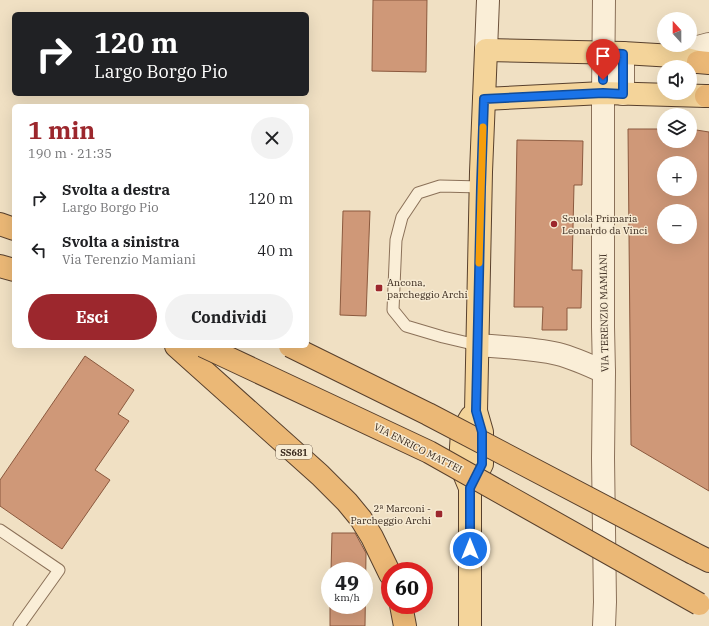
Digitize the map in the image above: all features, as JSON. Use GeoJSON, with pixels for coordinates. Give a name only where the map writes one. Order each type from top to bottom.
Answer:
{"type":"FeatureCollection","features":[{"type":"Feature","properties":{"kind":"highway"},"geometry":{"type":"LineString","coordinates":[[0,224],[12,228]]}},
{"type":"Feature","properties":{"kind":"highway"},"geometry":{"type":"LineString","coordinates":[[0,266],[12,269]]}},
{"type":"Feature","properties":{"kind":"highway","name":"SS681"},"geometry":{"type":"LineString","coordinates":[[178,348],[320,475],[347,502],[361,519],[384,562]]}},
{"type":"Feature","properties":{"kind":"highway","name":"VIA ENRICO MATTEI"},"geometry":{"type":"LineString","coordinates":[[207,348],[429,452],[709,610]]}},
{"type":"Feature","properties":{"kind":"highway"},"geometry":{"type":"LineString","coordinates":[[294,348],[428,414],[709,561]]}},
{"type":"Feature","properties":{"kind":"highway"},"geometry":{"type":"LineString","coordinates":[[403,614],[405,626]]}},
{"type":"Feature","properties":{"kind":"main road"},"geometry":{"type":"LineString","coordinates":[[470,626],[470,488],[482,464],[482,432],[476,411],[481,187],[486,50],[705,56]]}},
{"type":"Feature","properties":{"kind":"main road"},"geometry":{"type":"LineString","coordinates":[[484,99],[613,94],[707,96]]}},
{"type":"Feature","properties":{"kind":"street"},"geometry":{"type":"LineString","coordinates":[[486,50],[488,0]]}},
{"type":"Feature","properties":{"kind":"street","name":"VIA TERENZIO MAMIANI"},"geometry":{"type":"LineString","coordinates":[[604,0],[613,53],[613,94],[603,326],[604,626]]}},
{"type":"Feature","properties":{"kind":"street"},"geometry":{"type":"LineString","coordinates":[[477,345],[558,354],[604,372]]}},
{"type":"Feature","properties":{"kind":"lane"},"geometry":{"type":"LineString","coordinates":[[477,345],[406,326],[393,310],[396,240],[402,217],[418,193],[440,186],[481,187]]}},
{"type":"Feature","properties":{"kind":"lane"},"geometry":{"type":"LineString","coordinates":[[0,530],[59,570],[20,626]]}},
{"type":"Feature","properties":{"kind":"building"},"geometry":{"type":"Polygon","coordinates":[[[373,0],[427,0],[426,72],[372,71],[373,0]]]}},
{"type":"Feature","properties":{"kind":"building"},"geometry":{"type":"Polygon","coordinates":[[[628,129],[657,129],[657,148],[697,148],[697,130],[709,132],[709,491],[631,445],[628,129]]]}},
{"type":"Feature","properties":{"kind":"building","name":"Scuola Primaria Leonardo da Vinci"},"geometry":{"type":"Polygon","coordinates":[[[517,140],[583,141],[582,185],[574,185],[572,270],[582,270],[581,308],[567,308],[567,330],[542,330],[543,307],[514,307],[517,140]]]}},
{"type":"Feature","properties":{"kind":"building"},"geometry":{"type":"Polygon","coordinates":[[[343,211],[370,211],[366,316],[340,315],[343,211]]]}},
{"type":"Feature","properties":{"kind":"building"},"geometry":{"type":"Polygon","coordinates":[[[85,356],[134,390],[118,414],[129,421],[95,470],[110,480],[62,549],[0,506],[0,480],[85,356]]]}},
{"type":"Feature","properties":{"kind":"building"},"geometry":{"type":"Polygon","coordinates":[[[332,533],[355,533],[366,553],[366,562],[331,562],[332,533]]]}},
{"type":"Feature","properties":{"kind":"building"},"geometry":{"type":"Polygon","coordinates":[[[330,614],[365,614],[365,626],[330,626],[330,614]]]}},
{"type":"Feature","properties":{"kind":"slow traffic"},"geometry":{"type":"LineString","coordinates":[[479,263],[483,127]]}},
{"type":"Feature","properties":{"kind":"place","name":"Scuola Primaria Leonardo da Vinci"},"geometry":{"type":"Point","coordinates":[554,224]}},
{"type":"Feature","properties":{"kind":"place","name":"Ancona, parcheggio Archi"},"geometry":{"type":"Point","coordinates":[379,288]}},
{"type":"Feature","properties":{"kind":"place","name":"2ª Marconi - Parcheggio Archi"},"geometry":{"type":"Point","coordinates":[439,514]}},
{"type":"Feature","properties":{"kind":"route"},"geometry":{"type":"LineString","coordinates":[[470,549],[470,488],[482,464],[482,432],[476,411],[484,99],[603,93],[623,94],[623,54],[603,53],[603,80]]}}]}
